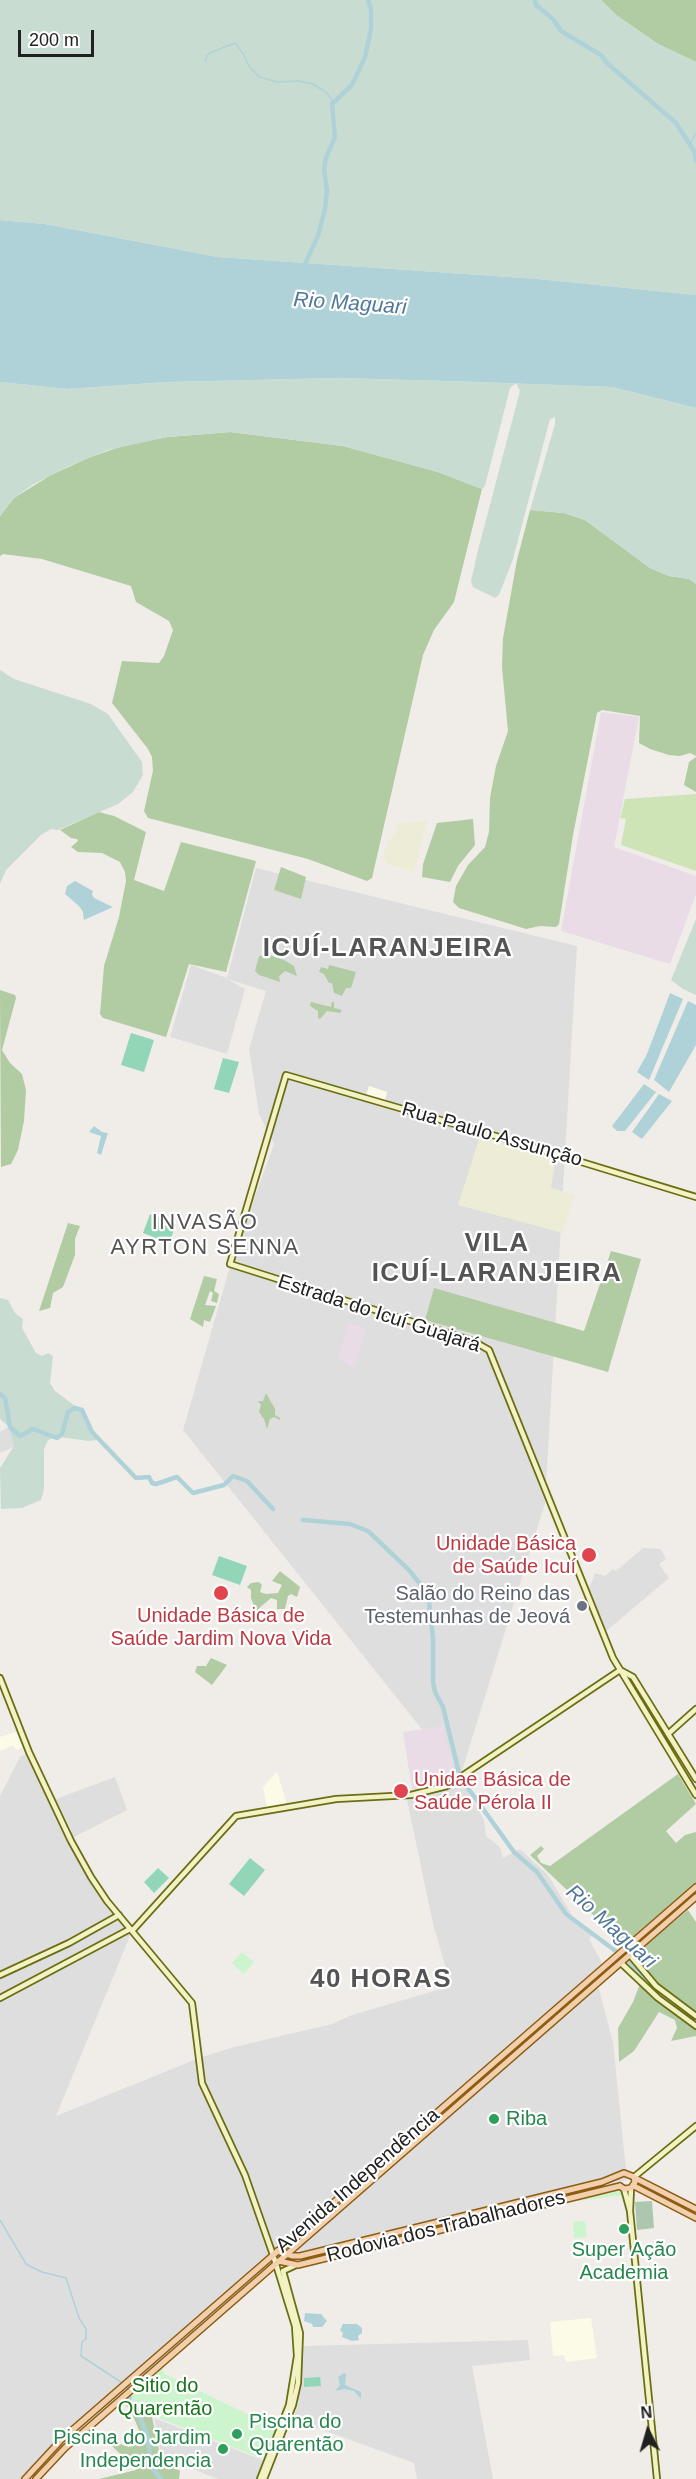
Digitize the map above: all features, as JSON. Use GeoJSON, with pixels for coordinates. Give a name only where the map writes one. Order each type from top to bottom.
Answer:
{"type":"FeatureCollection","features":[{"type":"Feature","properties":{"kind":"main road","name":"Rua Paulo Assunção"},"geometry":{"type":"LineString","coordinates":[[286,1075],[696,1197]]}},
{"type":"Feature","properties":{"kind":"main road","name":"Estrada do Icuí Guajará"},"geometry":{"type":"LineString","coordinates":[[286,1075],[230,1264],[473,1341],[489,1350],[620,1670],[696,1795]]}},
{"type":"Feature","properties":{"kind":"main road"},"geometry":{"type":"LineString","coordinates":[[0,1998],[131,1930],[236,1816],[336,1799],[407,1795],[436,1790],[459,1780],[620,1670],[631,1675],[696,1779]]}},
{"type":"Feature","properties":{"kind":"main road"},"geometry":{"type":"LineString","coordinates":[[624,1677],[631,1675]]}},
{"type":"Feature","properties":{"kind":"main road"},"geometry":{"type":"LineString","coordinates":[[0,1678],[20,1731],[71,1841],[91,1877],[119,1916],[192,2003],[202,2083],[245,2175],[276,2258],[295,2326],[296,2367],[289,2405],[262,2479]]}},
{"type":"Feature","properties":{"kind":"main road"},"geometry":{"type":"LineString","coordinates":[[668,1734],[696,1709]]}},
{"type":"Feature","properties":{"kind":"main road","name":"Avenida Independência"},"geometry":{"type":"LineString","coordinates":[[36,2479],[50,2462],[424,2124],[696,1887]]}},
{"type":"Feature","properties":{"kind":"main road"},"geometry":{"type":"LineString","coordinates":[[691,1891],[690,1895],[694,1899]]}},
{"type":"Feature","properties":{"kind":"main road","name":"Avenida Independência"},"geometry":{"type":"LineString","coordinates":[[25,2479],[44,2457],[119,2390],[276,2258],[286,2255],[694,1899]]}},
{"type":"Feature","properties":{"kind":"main road"},"geometry":{"type":"LineString","coordinates":[[0,1975],[69,1943],[119,1916]]}},
{"type":"Feature","properties":{"kind":"main road"},"geometry":{"type":"LineString","coordinates":[[630,1955],[656,1986],[696,2016]]}},
{"type":"Feature","properties":{"kind":"main road"},"geometry":{"type":"LineString","coordinates":[[621,1962],[658,1998],[696,2025]]}},
{"type":"Feature","properties":{"kind":"main road"},"geometry":{"type":"LineString","coordinates":[[424,2124],[430,2129]]}},
{"type":"Feature","properties":{"kind":"main road"},"geometry":{"type":"LineString","coordinates":[[627,2187],[634,2177],[696,2126]]}},
{"type":"Feature","properties":{"kind":"main road","name":"Rodovia dos Trabalhadores"},"geometry":{"type":"LineString","coordinates":[[286,2255],[300,2256],[626,2173],[634,2177]]}},
{"type":"Feature","properties":{"kind":"main road"},"geometry":{"type":"LineString","coordinates":[[620,2176],[627,2187],[630,2211],[657,2479]]}},
{"type":"Feature","properties":{"kind":"main road"},"geometry":{"type":"LineString","coordinates":[[634,2177],[696,2209]]}},
{"type":"Feature","properties":{"kind":"main road"},"geometry":{"type":"LineString","coordinates":[[627,2187],[696,2218]]}},
{"type":"Feature","properties":{"kind":"main road","name":"Rodovia dos Trabalhadores"},"geometry":{"type":"LineString","coordinates":[[276,2258],[298,2265],[478,2219],[627,2187]]}},
{"type":"Feature","properties":{"kind":"main road"},"geometry":{"type":"LineString","coordinates":[[478,2219],[474,2217],[474,2214],[487,2209]]}},
{"type":"Feature","properties":{"kind":"main road"},"geometry":{"type":"LineString","coordinates":[[451,2226],[466,2220],[467,2213]]}},
{"type":"Feature","properties":{"kind":"main road"},"geometry":{"type":"LineString","coordinates":[[262,2479],[293,2405],[298,2383],[300,2333],[283,2271],[298,2265]]}},
{"type":"Feature","properties":{"kind":"main road"},"geometry":{"type":"LineString","coordinates":[[44,2457],[47,2462],[50,2462]]}},
{"type":"Feature","properties":{"kind":"main road"},"geometry":{"type":"LineString","coordinates":[[38,2464],[43,2471]]}},
{"type":"Feature","properties":{"kind":"shaded area"},"geometry":{"type":"Polygon","coordinates":[[[0,0],[601,0],[616,15],[658,44],[696,62],[696,295],[538,279],[218,257],[45,224],[0,220],[0,0]]]}},
{"type":"Feature","properties":{"kind":"shaded area"},"geometry":{"type":"Polygon","coordinates":[[[337,378],[515,383],[510,388],[485,486],[482,489],[438,472],[343,446],[230,432],[168,437],[108,450],[32,485],[14,498],[0,516],[0,382],[68,389],[166,382],[337,378]]]}},
{"type":"Feature","properties":{"kind":"shaded area"},"geometry":{"type":"Polygon","coordinates":[[[516,383],[612,387],[696,408],[696,584],[689,579],[669,576],[650,568],[585,520],[564,513],[530,510],[555,424],[555,417],[550,419],[513,559],[499,595],[495,598],[473,587],[471,581],[478,550],[520,391],[516,383]]]}},
{"type":"Feature","properties":{"kind":"shaded area"},"geometry":{"type":"Polygon","coordinates":[[[0,670],[14,679],[91,704],[108,714],[142,762],[143,775],[133,792],[118,804],[58,830],[51,829],[41,835],[6,870],[0,884],[0,670]]]}},
{"type":"Feature","properties":{"kind":"shaded area"},"geometry":{"type":"Polygon","coordinates":[[[601,712],[639,717],[614,847],[696,876],[696,894],[670,964],[561,931],[601,712]]]}},
{"type":"Feature","properties":{"kind":"shaded area"},"geometry":{"type":"Polygon","coordinates":[[[427,821],[414,872],[387,864],[383,857],[387,843],[395,833],[398,823],[427,821]]]}},
{"type":"Feature","properties":{"kind":"shaded area","name":"VILA ICUÍ-LARANJEIRA"},"geometry":{"type":"Polygon","coordinates":[[[256,868],[577,946],[545,1503],[460,1777],[183,1430],[231,1263],[274,1144],[259,1114],[249,1049],[266,991],[227,979],[245,989],[227,1054],[170,1037],[191,965],[227,978],[256,868]]]}},
{"type":"Feature","properties":{"kind":"shaded area"},"geometry":{"type":"Polygon","coordinates":[[[696,919],[696,995],[671,980],[696,919]]]}},
{"type":"Feature","properties":{"kind":"shaded area"},"geometry":{"type":"Polygon","coordinates":[[[369,1086],[387,1092],[385,1101],[366,1095],[369,1086]]]}},
{"type":"Feature","properties":{"kind":"shaded area"},"geometry":{"type":"Polygon","coordinates":[[[481,1133],[556,1157],[551,1188],[574,1195],[563,1233],[458,1205],[481,1133]]]}},
{"type":"Feature","properties":{"kind":"shaded area"},"geometry":{"type":"Polygon","coordinates":[[[0,1298],[8,1300],[15,1313],[23,1319],[22,1328],[36,1353],[42,1356],[48,1353],[53,1356],[50,1383],[55,1391],[82,1411],[97,1436],[96,1440],[89,1441],[59,1437],[48,1440],[44,1449],[44,1489],[41,1500],[22,1508],[1,1509],[0,1468],[14,1446],[9,1427],[0,1419],[0,1298]]]}},
{"type":"Feature","properties":{"kind":"shaded area"},"geometry":{"type":"Polygon","coordinates":[[[348,1323],[366,1328],[354,1367],[338,1359],[348,1323]]]}},
{"type":"Feature","properties":{"kind":"shaded area"},"geometry":{"type":"Polygon","coordinates":[[[7,1428],[28,1441],[0,1453],[0,1432],[7,1428]]]}},
{"type":"Feature","properties":{"kind":"shaded area"},"geometry":{"type":"Polygon","coordinates":[[[643,1548],[661,1549],[666,1559],[659,1564],[669,1578],[605,1632],[588,1592],[595,1573],[605,1576],[613,1569],[616,1571],[643,1548]]]}},
{"type":"Feature","properties":{"kind":"shaded area"},"geometry":{"type":"Polygon","coordinates":[[[443,1726],[456,1777],[441,1784],[412,1790],[403,1732],[443,1726]]]}},
{"type":"Feature","properties":{"kind":"shaded area"},"geometry":{"type":"Polygon","coordinates":[[[16,1732],[23,1747],[16,1750],[13,1745],[0,1751],[0,1737],[16,1732]]]}},
{"type":"Feature","properties":{"kind":"shaded area"},"geometry":{"type":"Polygon","coordinates":[[[29,1752],[67,1834],[72,1832],[56,1799],[115,1777],[127,1810],[70,1839],[91,1877],[132,1931],[56,2116],[199,2058],[234,2047],[332,2024],[352,2015],[451,1986],[433,1924],[406,1795],[429,1795],[462,1781],[484,1820],[486,1836],[500,1847],[503,1858],[520,1849],[548,1875],[576,1922],[594,1933],[589,1939],[601,1961],[602,1968],[595,1974],[613,2042],[627,2180],[473,2216],[276,2267],[256,2278],[194,2337],[124,2392],[46,2459],[30,2479],[0,2479],[0,1796],[20,1757],[29,1752]]]}},
{"type":"Feature","properties":{"kind":"shaded area"},"geometry":{"type":"Polygon","coordinates":[[[277,1772],[287,1804],[267,1808],[263,1787],[277,1772]]]}},
{"type":"Feature","properties":{"kind":"shaded area"},"geometry":{"type":"Polygon","coordinates":[[[652,2201],[654,2228],[637,2230],[635,2202],[652,2201]]]}},
{"type":"Feature","properties":{"kind":"shaded area"},"geometry":{"type":"Polygon","coordinates":[[[591,2318],[597,2358],[566,2362],[564,2355],[553,2356],[550,2322],[591,2318]]]}},
{"type":"Feature","properties":{"kind":"shaded area"},"geometry":{"type":"Polygon","coordinates":[[[528,2340],[530,2360],[472,2366],[493,2479],[417,2479],[414,2463],[293,2419],[299,2401],[295,2398],[299,2383],[302,2346],[528,2340]]]}},
{"type":"Feature","properties":{"kind":"shaded area"},"geometry":{"type":"Polygon","coordinates":[[[154,2418],[265,2461],[258,2479],[218,2479],[162,2457],[154,2418]]]}},
{"type":"Feature","properties":{"kind":"green space"},"geometry":{"type":"Polygon","coordinates":[[[601,0],[696,0],[696,62],[658,44],[616,15],[601,0]]]}},
{"type":"Feature","properties":{"kind":"green space"},"geometry":{"type":"Polygon","coordinates":[[[230,432],[343,446],[438,472],[482,489],[454,602],[434,630],[423,655],[372,878],[367,881],[308,859],[148,818],[144,811],[153,771],[152,757],[112,703],[122,661],[159,663],[164,656],[173,630],[169,621],[136,602],[131,586],[42,559],[3,554],[0,556],[0,516],[14,498],[51,475],[88,458],[128,444],[168,437],[230,432]]]}},
{"type":"Feature","properties":{"kind":"green space"},"geometry":{"type":"Polygon","coordinates":[[[530,510],[564,513],[585,520],[650,568],[669,576],[689,579],[696,584],[696,756],[690,753],[680,756],[669,755],[639,743],[640,716],[602,710],[597,713],[573,835],[559,924],[556,927],[540,926],[526,929],[459,908],[453,902],[456,886],[468,865],[485,847],[489,832],[490,798],[496,766],[508,731],[502,667],[503,638],[517,560],[530,510]]]}},
{"type":"Feature","properties":{"kind":"green space"},"geometry":{"type":"Polygon","coordinates":[[[696,757],[696,792],[684,785],[689,762],[696,757]]]}},
{"type":"Feature","properties":{"kind":"green space"},"geometry":{"type":"Polygon","coordinates":[[[696,794],[696,871],[621,845],[626,819],[620,818],[625,799],[696,794]]]}},
{"type":"Feature","properties":{"kind":"green space"},"geometry":{"type":"Polygon","coordinates":[[[99,812],[114,816],[146,832],[134,880],[164,891],[181,842],[256,861],[226,972],[189,964],[166,1037],[103,1018],[100,1014],[104,966],[119,917],[126,881],[125,872],[120,862],[102,853],[78,852],[71,847],[78,841],[77,839],[71,838],[60,830],[99,812]]]}},
{"type":"Feature","properties":{"kind":"green space"},"geometry":{"type":"Polygon","coordinates":[[[473,819],[475,845],[458,866],[450,882],[422,877],[423,864],[437,823],[473,819]]]}},
{"type":"Feature","properties":{"kind":"green space"},"geometry":{"type":"Polygon","coordinates":[[[281,867],[306,877],[301,899],[274,890],[281,867]]]}},
{"type":"Feature","properties":{"kind":"green space"},"geometry":{"type":"Polygon","coordinates":[[[269,955],[294,966],[297,976],[285,971],[279,976],[280,982],[259,975],[255,971],[259,956],[269,955]]]}},
{"type":"Feature","properties":{"kind":"green space"},"geometry":{"type":"Polygon","coordinates":[[[329,965],[356,972],[351,988],[346,988],[342,996],[334,993],[332,983],[329,983],[324,974],[319,972],[321,967],[328,969],[329,965]]]}},
{"type":"Feature","properties":{"kind":"green space"},"geometry":{"type":"Polygon","coordinates":[[[0,990],[15,995],[16,998],[2,1050],[10,1063],[22,1074],[26,1090],[24,1121],[18,1150],[11,1164],[1,1167],[0,990]]]}},
{"type":"Feature","properties":{"kind":"green space"},"geometry":{"type":"Polygon","coordinates":[[[311,1002],[331,1007],[334,1002],[334,1008],[342,1010],[340,1013],[327,1011],[320,1019],[318,1011],[310,1006],[311,1002]]]}},
{"type":"Feature","properties":{"kind":"green space"},"geometry":{"type":"Polygon","coordinates":[[[131,1033],[154,1040],[144,1072],[121,1065],[131,1033]]]}},
{"type":"Feature","properties":{"kind":"green space"},"geometry":{"type":"Polygon","coordinates":[[[223,1058],[239,1062],[229,1093],[214,1089],[223,1058]]]}},
{"type":"Feature","properties":{"kind":"green space"},"geometry":{"type":"Polygon","coordinates":[[[150,1214],[176,1225],[169,1243],[143,1233],[150,1214]]]}},
{"type":"Feature","properties":{"kind":"green space"},"geometry":{"type":"Polygon","coordinates":[[[68,1223],[80,1226],[75,1239],[75,1255],[63,1287],[53,1293],[50,1308],[39,1311],[68,1223]]]}},
{"type":"Feature","properties":{"kind":"green space"},"geometry":{"type":"Polygon","coordinates":[[[611,1251],[641,1259],[608,1372],[425,1320],[434,1288],[584,1331],[611,1251]]]}},
{"type":"Feature","properties":{"kind":"green space"},"geometry":{"type":"Polygon","coordinates":[[[204,1276],[217,1279],[214,1291],[219,1294],[217,1303],[211,1301],[213,1293],[210,1291],[205,1305],[216,1306],[210,1322],[204,1320],[203,1327],[190,1319],[204,1276]]]}},
{"type":"Feature","properties":{"kind":"green space"},"geometry":{"type":"Polygon","coordinates":[[[266,1393],[275,1409],[275,1415],[280,1418],[280,1420],[274,1417],[270,1419],[267,1429],[259,1412],[261,1405],[258,1401],[263,1401],[266,1393]]]}},
{"type":"Feature","properties":{"kind":"green space"},"geometry":{"type":"Polygon","coordinates":[[[219,1556],[247,1566],[240,1585],[212,1575],[219,1556]]]}},
{"type":"Feature","properties":{"kind":"green space"},"geometry":{"type":"Polygon","coordinates":[[[280,1571],[300,1587],[297,1597],[291,1594],[288,1596],[285,1609],[277,1609],[277,1600],[271,1598],[256,1611],[251,1598],[251,1590],[247,1587],[251,1583],[259,1582],[262,1585],[260,1592],[278,1593],[282,1585],[272,1581],[280,1571]]]}},
{"type":"Feature","properties":{"kind":"green space"},"geometry":{"type":"Polygon","coordinates":[[[211,1658],[227,1665],[212,1685],[195,1672],[197,1666],[206,1666],[211,1658]]]}},
{"type":"Feature","properties":{"kind":"green space"},"geometry":{"type":"Polygon","coordinates":[[[678,1774],[696,1804],[666,1831],[676,1843],[685,1835],[696,1832],[696,1883],[625,1945],[530,1855],[541,1846],[544,1849],[537,1856],[541,1863],[550,1866],[678,1774]]]}},
{"type":"Feature","properties":{"kind":"green space"},"geometry":{"type":"Polygon","coordinates":[[[250,1858],[265,1870],[244,1896],[229,1884],[250,1858]]]}},
{"type":"Feature","properties":{"kind":"green space"},"geometry":{"type":"Polygon","coordinates":[[[158,1868],[169,1878],[154,1893],[144,1882],[158,1868]]]}},
{"type":"Feature","properties":{"kind":"green space"},"geometry":{"type":"Polygon","coordinates":[[[688,1910],[696,1922],[696,2036],[671,2041],[677,2028],[675,2020],[659,2012],[634,2051],[619,2062],[618,2028],[633,2002],[645,1971],[641,1966],[645,1957],[642,1948],[688,1910]]]}},
{"type":"Feature","properties":{"kind":"green space"},"geometry":{"type":"Polygon","coordinates":[[[242,1952],[254,1962],[244,1974],[232,1963],[242,1952]]]}},
{"type":"Feature","properties":{"kind":"green space"},"geometry":{"type":"Polygon","coordinates":[[[617,2187],[624,2195],[578,2201],[578,2196],[617,2187]]]}},
{"type":"Feature","properties":{"kind":"green space"},"geometry":{"type":"Polygon","coordinates":[[[585,2221],[587,2237],[574,2238],[573,2222],[585,2221]]]}},
{"type":"Feature","properties":{"kind":"green space","name":"Sitio do Quarentão"},"geometry":{"type":"Polygon","coordinates":[[[161,2368],[165,2374],[276,2428],[263,2459],[141,2411],[131,2402],[132,2393],[161,2368]]]}},
{"type":"Feature","properties":{"kind":"green space"},"geometry":{"type":"Polygon","coordinates":[[[320,2377],[321,2386],[304,2387],[304,2378],[320,2377]]]}},
{"type":"Feature","properties":{"kind":"green space"},"geometry":{"type":"Polygon","coordinates":[[[128,2396],[152,2417],[161,2459],[180,2471],[179,2479],[99,2479],[136,2470],[109,2443],[129,2447],[145,2438],[130,2409],[123,2403],[128,2396]]]}},
{"type":"Feature","properties":{"kind":"water"},"geometry":{"type":"Polygon","coordinates":[[[0,220],[45,224],[218,257],[538,279],[696,295],[696,408],[612,387],[337,378],[166,382],[68,389],[0,382],[0,220]]]}},
{"type":"Feature","properties":{"kind":"water"},"geometry":{"type":"Polygon","coordinates":[[[75,881],[93,891],[94,898],[113,907],[84,920],[79,906],[65,894],[67,886],[75,881]]]}},
{"type":"Feature","properties":{"kind":"water"},"geometry":{"type":"Polygon","coordinates":[[[670,993],[683,999],[649,1080],[637,1072],[647,1054],[670,993]]]}},
{"type":"Feature","properties":{"kind":"water"},"geometry":{"type":"Polygon","coordinates":[[[688,1001],[696,1005],[696,1045],[669,1092],[654,1080],[688,1001]]]}},
{"type":"Feature","properties":{"kind":"water"},"geometry":{"type":"Polygon","coordinates":[[[644,1084],[656,1092],[625,1131],[617,1131],[612,1126],[644,1084]]]}},
{"type":"Feature","properties":{"kind":"water"},"geometry":{"type":"Polygon","coordinates":[[[659,1094],[672,1101],[642,1139],[632,1132],[659,1094]]]}},
{"type":"Feature","properties":{"kind":"water"},"geometry":{"type":"Polygon","coordinates":[[[94,1126],[108,1133],[101,1155],[97,1153],[101,1136],[89,1132],[94,1126]]]}},
{"type":"Feature","properties":{"kind":"water"},"geometry":{"type":"Polygon","coordinates":[[[305,2313],[321,2314],[327,2321],[322,2327],[313,2327],[312,2324],[304,2321],[305,2313]]]}},
{"type":"Feature","properties":{"kind":"water"},"geometry":{"type":"Polygon","coordinates":[[[343,2324],[357,2324],[362,2328],[362,2333],[358,2336],[359,2340],[352,2341],[342,2337],[343,2333],[340,2330],[343,2324]]]}},
{"type":"Feature","properties":{"kind":"water"},"geometry":{"type":"Polygon","coordinates":[[[346,2374],[345,2385],[361,2392],[361,2399],[354,2391],[344,2389],[335,2391],[340,2385],[338,2377],[346,2374]]]}},
{"type":"Feature","properties":{"kind":"waterway"},"geometry":{"type":"LineString","coordinates":[[304,266],[318,236],[325,209],[327,190],[324,169],[335,137],[332,104],[352,85],[365,57],[371,29],[371,10],[368,0]]}},
{"type":"Feature","properties":{"kind":"waterway"},"geometry":{"type":"LineString","coordinates":[[535,0],[536,5],[553,19],[561,31],[601,55],[608,64],[676,123],[694,151],[696,161]]}},
{"type":"Feature","properties":{"kind":"waterway"},"geometry":{"type":"LineString","coordinates":[[205,62],[210,53],[235,43],[249,66],[259,77],[277,82],[299,81],[313,84],[327,93],[334,103]]}},
{"type":"Feature","properties":{"kind":"waterway"},"geometry":{"type":"LineString","coordinates":[[690,144],[696,133]]}},
{"type":"Feature","properties":{"kind":"waterway","name":"Rio Maguari"},"geometry":{"type":"LineString","coordinates":[[0,1394],[5,1398],[10,1427],[20,1436],[33,1429],[57,1438],[62,1434],[68,1412],[75,1408],[82,1410],[92,1432],[136,1478],[149,1477],[152,1483],[156,1484],[177,1477],[193,1493],[224,1485],[233,1476],[247,1481],[273,1509]]}},
{"type":"Feature","properties":{"kind":"waterway","name":"Rio Maguari"},"geometry":{"type":"LineString","coordinates":[[303,1520],[350,1524],[368,1531],[409,1570],[428,1594],[433,1638],[433,1682],[435,1692],[443,1707],[460,1777],[514,1852],[537,1872],[566,1914],[629,1961],[659,1993],[696,2019]]}},
{"type":"Feature","properties":{"kind":"waterway"},"geometry":{"type":"LineString","coordinates":[[0,2220],[26,2264],[42,2272],[66,2278],[79,2318],[86,2329],[86,2339],[82,2342],[81,2356],[124,2384]]}},
{"type":"Feature","properties":{"kind":"waterway"},"geometry":{"type":"LineString","coordinates":[[125,2384],[130,2391],[129,2402],[140,2417],[147,2435],[152,2468],[161,2479]]}},
{"type":"Feature","properties":{"kind":"place","name":"Unidade Básica de Saúde Icuí"},"geometry":{"type":"Point","coordinates":[589,1555]}},
{"type":"Feature","properties":{"kind":"place","name":"Unidade Básica de Saúde Jardim Nova Vida"},"geometry":{"type":"Point","coordinates":[221,1593]}},
{"type":"Feature","properties":{"kind":"place","name":"Salão do Reino das Testemunhas de Jeová"},"geometry":{"type":"Point","coordinates":[582,1606]}},
{"type":"Feature","properties":{"kind":"place","name":"Unidae Básica de Saúde Pérola II"},"geometry":{"type":"Point","coordinates":[401,1791]}},
{"type":"Feature","properties":{"kind":"place","name":"Riba"},"geometry":{"type":"Point","coordinates":[494,2119]}},
{"type":"Feature","properties":{"kind":"place","name":"Super Ação Academia"},"geometry":{"type":"Point","coordinates":[624,2229]}},
{"type":"Feature","properties":{"kind":"place","name":"Piscina do Quarentão"},"geometry":{"type":"Point","coordinates":[237,2434]}},
{"type":"Feature","properties":{"kind":"place","name":"Piscina do Jardim Independencia"},"geometry":{"type":"Point","coordinates":[223,2449]}},
{"type":"Feature","properties":{"kind":"district","name":"ICUÍ-LARANJEIRA"},"geometry":{"type":"Point","coordinates":[388,949]}},
{"type":"Feature","properties":{"kind":"district","name":"INVASÃO AYRTON SENNA"},"geometry":{"type":"Point","coordinates":[205,1236]}},
{"type":"Feature","properties":{"kind":"district","name":"VILA ICUÍ-LARANJEIRA"},"geometry":{"type":"Point","coordinates":[497,1259]}},
{"type":"Feature","properties":{"kind":"district","name":"40 HORAS"},"geometry":{"type":"Point","coordinates":[381,1980]}}]}
